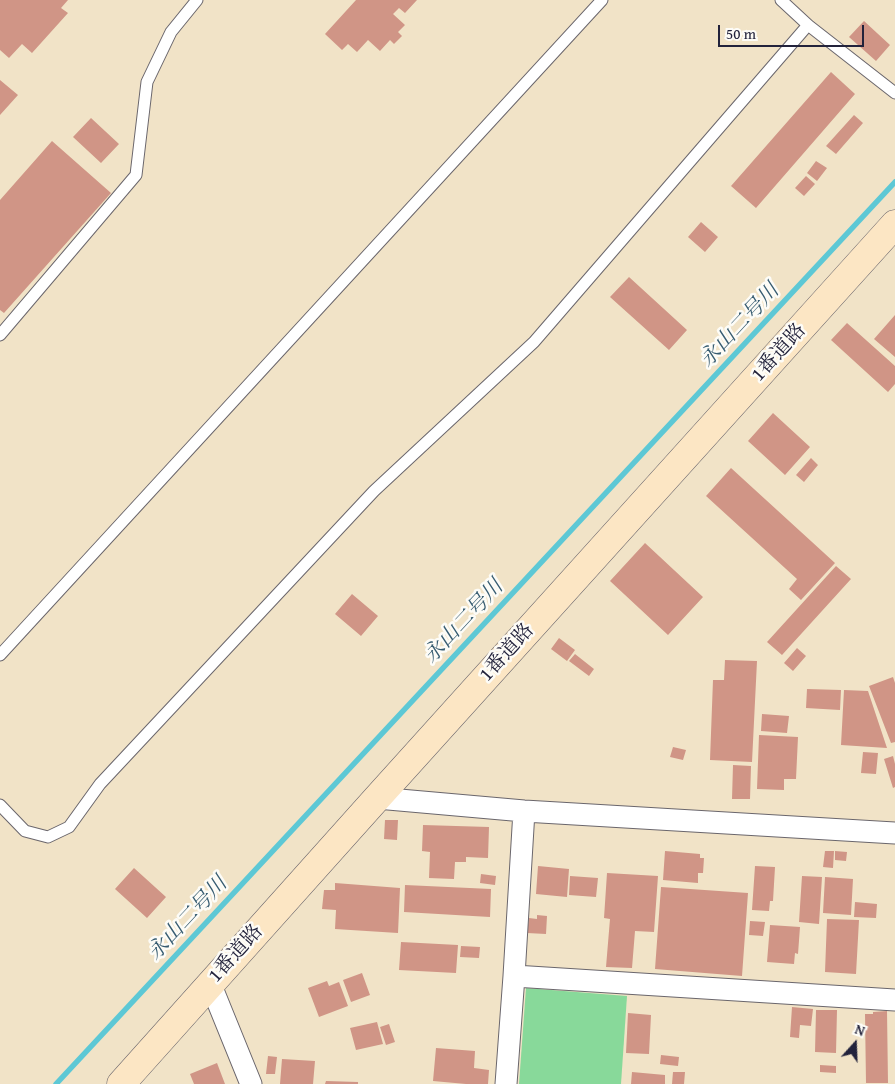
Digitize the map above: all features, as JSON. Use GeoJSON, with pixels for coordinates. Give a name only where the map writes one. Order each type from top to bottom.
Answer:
{"type":"FeatureCollection","features":[{"type":"Feature","properties":{"kind":"street","name":"1番道路"},"geometry":{"type":"LineString","coordinates":[[121,1084],[895,224]]}},
{"type":"Feature","properties":{"kind":"street"},"geometry":{"type":"LineString","coordinates":[[377,798],[524,811],[895,834]]}},
{"type":"Feature","properties":{"kind":"street"},"geometry":{"type":"LineString","coordinates":[[506,1084],[524,811]]}},
{"type":"Feature","properties":{"kind":"street"},"geometry":{"type":"LineString","coordinates":[[514,976],[895,1000]]}},
{"type":"Feature","properties":{"kind":"street"},"geometry":{"type":"LineString","coordinates":[[210,983],[251,1084]]}},
{"type":"Feature","properties":{"kind":"lane"},"geometry":{"type":"LineString","coordinates":[[0,335],[136,176],[147,82],[171,32],[197,0]]}},
{"type":"Feature","properties":{"kind":"lane"},"geometry":{"type":"LineString","coordinates":[[0,655],[602,0]]}},
{"type":"Feature","properties":{"kind":"lane"},"geometry":{"type":"LineString","coordinates":[[781,0],[808,25],[895,94]]}},
{"type":"Feature","properties":{"kind":"lane"},"geometry":{"type":"LineString","coordinates":[[0,806],[25,832],[48,837],[68,827],[100,784],[374,491],[534,342],[808,25]]}},
{"type":"Feature","properties":{"kind":"green space"},"geometry":{"type":"Polygon","coordinates":[[[526,988],[627,996],[621,1084],[519,1084],[526,988]]]}},
{"type":"Feature","properties":{"kind":"building"},"geometry":{"type":"Polygon","coordinates":[[[0,0],[68,0],[61,8],[68,13],[32,53],[22,44],[9,58],[0,50],[0,0]]]}},
{"type":"Feature","properties":{"kind":"building"},"geometry":{"type":"Polygon","coordinates":[[[356,0],[417,0],[405,13],[399,8],[393,14],[405,25],[398,32],[402,36],[394,44],[390,40],[380,51],[368,40],[357,52],[348,44],[342,50],[325,34],[356,0]]]}},
{"type":"Feature","properties":{"kind":"building"},"geometry":{"type":"Polygon","coordinates":[[[864,21],[890,45],[876,61],[849,37],[864,21]]]}},
{"type":"Feature","properties":{"kind":"building"},"geometry":{"type":"Polygon","coordinates":[[[831,72],[855,94],[756,208],[731,186],[831,72]]]}},
{"type":"Feature","properties":{"kind":"building"},"geometry":{"type":"Polygon","coordinates":[[[0,80],[18,95],[0,115],[0,80]]]}},
{"type":"Feature","properties":{"kind":"building"},"geometry":{"type":"Polygon","coordinates":[[[854,115],[863,123],[836,154],[826,146],[854,115]]]}},
{"type":"Feature","properties":{"kind":"building"},"geometry":{"type":"Polygon","coordinates":[[[91,118],[119,144],[101,163],[73,137],[91,118]]]}},
{"type":"Feature","properties":{"kind":"building"},"geometry":{"type":"Polygon","coordinates":[[[52,141],[111,193],[4,313],[0,310],[0,200],[52,141]]]}},
{"type":"Feature","properties":{"kind":"building"},"geometry":{"type":"Polygon","coordinates":[[[816,161],[827,168],[817,181],[807,173],[816,161]]]}},
{"type":"Feature","properties":{"kind":"building"},"geometry":{"type":"Polygon","coordinates":[[[806,176],[815,184],[804,196],[795,188],[806,176]]]}},
{"type":"Feature","properties":{"kind":"building"},"geometry":{"type":"Polygon","coordinates":[[[701,222],[718,237],[705,252],[688,237],[701,222]]]}},
{"type":"Feature","properties":{"kind":"building"},"geometry":{"type":"Polygon","coordinates":[[[629,277],[687,330],[669,350],[610,297],[629,277]]]}},
{"type":"Feature","properties":{"kind":"building"},"geometry":{"type":"Polygon","coordinates":[[[895,315],[895,357],[874,339],[895,315]]]}},
{"type":"Feature","properties":{"kind":"building"},"geometry":{"type":"Polygon","coordinates":[[[847,323],[895,366],[895,384],[888,392],[831,340],[847,323]]]}},
{"type":"Feature","properties":{"kind":"building"},"geometry":{"type":"Polygon","coordinates":[[[773,413],[810,447],[785,475],[748,441],[773,413]]]}},
{"type":"Feature","properties":{"kind":"building"},"geometry":{"type":"Polygon","coordinates":[[[811,458],[818,465],[804,482],[796,475],[811,458]]]}},
{"type":"Feature","properties":{"kind":"building"},"geometry":{"type":"Polygon","coordinates":[[[731,468],[835,563],[801,600],[789,589],[797,579],[706,496],[731,468]]]}},
{"type":"Feature","properties":{"kind":"building"},"geometry":{"type":"Polygon","coordinates":[[[645,543],[703,597],[668,635],[610,581],[645,543]]]}},
{"type":"Feature","properties":{"kind":"building"},"geometry":{"type":"Polygon","coordinates":[[[836,566],[851,579],[782,655],[767,642],[836,566]]]}},
{"type":"Feature","properties":{"kind":"building"},"geometry":{"type":"Polygon","coordinates":[[[352,594],[378,616],[361,636],[335,614],[352,594]]]}},
{"type":"Feature","properties":{"kind":"building"},"geometry":{"type":"Polygon","coordinates":[[[559,638],[575,650],[567,661],[551,649],[559,638]]]}},
{"type":"Feature","properties":{"kind":"building"},"geometry":{"type":"Polygon","coordinates":[[[797,648],[806,656],[793,671],[784,663],[797,648]]]}},
{"type":"Feature","properties":{"kind":"building"},"geometry":{"type":"Polygon","coordinates":[[[575,654],[594,669],[589,676],[569,661],[575,654]]]}},
{"type":"Feature","properties":{"kind":"building"},"geometry":{"type":"Polygon","coordinates":[[[725,660],[757,661],[752,762],[710,760],[713,680],[724,680],[725,660]]]}},
{"type":"Feature","properties":{"kind":"building"},"geometry":{"type":"Polygon","coordinates":[[[893,677],[895,683],[895,742],[891,743],[869,686],[893,677]]]}},
{"type":"Feature","properties":{"kind":"building"},"geometry":{"type":"Polygon","coordinates":[[[807,689],[841,690],[840,710],[806,708],[807,689]]]}},
{"type":"Feature","properties":{"kind":"building"},"geometry":{"type":"Polygon","coordinates":[[[844,690],[868,691],[887,748],[841,745],[844,690]]]}},
{"type":"Feature","properties":{"kind":"building"},"geometry":{"type":"Polygon","coordinates":[[[762,714],[789,716],[787,733],[761,731],[762,714]]]}},
{"type":"Feature","properties":{"kind":"building"},"geometry":{"type":"Polygon","coordinates":[[[759,735],[798,737],[796,779],[784,779],[784,790],[757,789],[759,735]]]}},
{"type":"Feature","properties":{"kind":"building"},"geometry":{"type":"Polygon","coordinates":[[[673,747],[686,750],[683,760],[670,757],[673,747]]]}},
{"type":"Feature","properties":{"kind":"building"},"geometry":{"type":"Polygon","coordinates":[[[863,752],[878,753],[876,774],[861,773],[863,752]]]}},
{"type":"Feature","properties":{"kind":"building"},"geometry":{"type":"Polygon","coordinates":[[[893,756],[895,787],[893,788],[884,759],[893,756]]]}},
{"type":"Feature","properties":{"kind":"building"},"geometry":{"type":"Polygon","coordinates":[[[733,765],[751,766],[750,799],[732,799],[733,765]]]}},
{"type":"Feature","properties":{"kind":"building"},"geometry":{"type":"Polygon","coordinates":[[[385,820],[398,820],[397,840],[384,839],[385,820]]]}},
{"type":"Feature","properties":{"kind":"building"},"geometry":{"type":"Polygon","coordinates":[[[423,825],[489,827],[488,858],[466,857],[466,862],[455,862],[454,879],[429,878],[430,852],[422,851],[423,825]]]}},
{"type":"Feature","properties":{"kind":"building"},"geometry":{"type":"Polygon","coordinates":[[[665,851],[700,854],[700,858],[704,858],[703,873],[698,873],[698,883],[663,880],[665,851]]]}},
{"type":"Feature","properties":{"kind":"building"},"geometry":{"type":"Polygon","coordinates":[[[825,851],[834,851],[833,868],[823,867],[825,851]]]}},
{"type":"Feature","properties":{"kind":"building"},"geometry":{"type":"Polygon","coordinates":[[[835,851],[847,852],[846,861],[835,860],[835,851]]]}},
{"type":"Feature","properties":{"kind":"building"},"geometry":{"type":"Polygon","coordinates":[[[538,866],[569,869],[567,897],[536,894],[538,866]]]}},
{"type":"Feature","properties":{"kind":"building"},"geometry":{"type":"Polygon","coordinates":[[[755,866],[775,867],[773,901],[770,901],[769,911],[752,910],[755,866]]]}},
{"type":"Feature","properties":{"kind":"building"},"geometry":{"type":"Polygon","coordinates":[[[134,868],[166,897],[147,918],[115,889],[134,868]]]}},
{"type":"Feature","properties":{"kind":"building"},"geometry":{"type":"Polygon","coordinates":[[[607,873],[658,876],[654,932],[635,931],[632,968],[606,967],[610,919],[604,918],[607,873]]]}},
{"type":"Feature","properties":{"kind":"building"},"geometry":{"type":"Polygon","coordinates":[[[481,874],[496,876],[495,885],[480,883],[481,874]]]}},
{"type":"Feature","properties":{"kind":"building"},"geometry":{"type":"Polygon","coordinates":[[[570,876],[598,878],[596,897],[569,895],[570,876]]]}},
{"type":"Feature","properties":{"kind":"building"},"geometry":{"type":"Polygon","coordinates":[[[802,876],[822,877],[819,924],[799,922],[802,876]]]}},
{"type":"Feature","properties":{"kind":"building"},"geometry":{"type":"Polygon","coordinates":[[[825,877],[853,879],[851,915],[823,913],[825,877]]]}},
{"type":"Feature","properties":{"kind":"building"},"geometry":{"type":"Polygon","coordinates":[[[335,883],[400,888],[398,933],[335,929],[336,910],[322,909],[324,890],[335,890],[335,883]]]}},
{"type":"Feature","properties":{"kind":"building"},"geometry":{"type":"Polygon","coordinates":[[[405,885],[491,889],[490,917],[404,912],[405,885]]]}},
{"type":"Feature","properties":{"kind":"building"},"geometry":{"type":"Polygon","coordinates":[[[661,887],[748,893],[742,976],[655,969],[661,887]]]}},
{"type":"Feature","properties":{"kind":"building"},"geometry":{"type":"Polygon","coordinates":[[[855,902],[877,904],[876,918],[854,917],[855,902]]]}},
{"type":"Feature","properties":{"kind":"building"},"geometry":{"type":"Polygon","coordinates":[[[537,915],[547,916],[546,934],[527,933],[529,918],[537,919],[537,915]]]}},
{"type":"Feature","properties":{"kind":"building"},"geometry":{"type":"Polygon","coordinates":[[[827,919],[859,920],[856,974],[825,972],[827,919]]]}},
{"type":"Feature","properties":{"kind":"building"},"geometry":{"type":"Polygon","coordinates":[[[750,921],[765,922],[763,936],[749,935],[750,921]]]}},
{"type":"Feature","properties":{"kind":"building"},"geometry":{"type":"Polygon","coordinates":[[[770,925],[800,927],[798,954],[795,953],[794,964],[767,962],[770,925]]]}},
{"type":"Feature","properties":{"kind":"building"},"geometry":{"type":"Polygon","coordinates":[[[401,942],[458,945],[456,973],[399,970],[401,942]]]}},
{"type":"Feature","properties":{"kind":"building"},"geometry":{"type":"Polygon","coordinates":[[[461,946],[480,947],[479,958],[460,957],[461,946]]]}},
{"type":"Feature","properties":{"kind":"building"},"geometry":{"type":"Polygon","coordinates":[[[362,973],[370,995],[351,1002],[343,980],[362,973]]]}},
{"type":"Feature","properties":{"kind":"building"},"geometry":{"type":"Polygon","coordinates":[[[327,981],[329,986],[339,982],[348,1006],[319,1017],[308,988],[327,981]]]}},
{"type":"Feature","properties":{"kind":"building"},"geometry":{"type":"Polygon","coordinates":[[[792,1007],[813,1009],[811,1026],[800,1025],[799,1038],[790,1037],[792,1007]]]}},
{"type":"Feature","properties":{"kind":"building"},"geometry":{"type":"Polygon","coordinates":[[[816,1010],[837,1010],[836,1053],[815,1052],[816,1010]]]}},
{"type":"Feature","properties":{"kind":"building"},"geometry":{"type":"Polygon","coordinates":[[[887,1011],[888,1083],[866,1083],[865,1014],[887,1011]]]}},
{"type":"Feature","properties":{"kind":"building"},"geometry":{"type":"Polygon","coordinates":[[[628,1013],[651,1015],[649,1054],[626,1053],[628,1013]]]}},
{"type":"Feature","properties":{"kind":"building"},"geometry":{"type":"Polygon","coordinates":[[[377,1022],[383,1044],[356,1050],[350,1028],[377,1022]]]}},
{"type":"Feature","properties":{"kind":"building"},"geometry":{"type":"Polygon","coordinates":[[[389,1024],[395,1042],[386,1045],[380,1027],[389,1024]]]}},
{"type":"Feature","properties":{"kind":"building"},"geometry":{"type":"Polygon","coordinates":[[[436,1048],[475,1051],[474,1068],[489,1070],[488,1084],[433,1081],[436,1048]]]}},
{"type":"Feature","properties":{"kind":"building"},"geometry":{"type":"Polygon","coordinates":[[[661,1055],[679,1057],[678,1066],[660,1064],[661,1055]]]}},
{"type":"Feature","properties":{"kind":"building"},"geometry":{"type":"Polygon","coordinates":[[[268,1056],[277,1057],[275,1074],[266,1074],[268,1056]]]}},
{"type":"Feature","properties":{"kind":"building"},"geometry":{"type":"Polygon","coordinates":[[[282,1059],[315,1061],[313,1084],[280,1084],[282,1059]]]}},
{"type":"Feature","properties":{"kind":"building"},"geometry":{"type":"Polygon","coordinates":[[[217,1063],[225,1084],[194,1084],[190,1074],[217,1063]]]}},
{"type":"Feature","properties":{"kind":"building"},"geometry":{"type":"Polygon","coordinates":[[[820,1065],[836,1066],[836,1073],[820,1072],[820,1065]]]}},
{"type":"Feature","properties":{"kind":"building"},"geometry":{"type":"Polygon","coordinates":[[[632,1072],[665,1075],[665,1084],[631,1084],[632,1072]]]}},
{"type":"Feature","properties":{"kind":"building"},"geometry":{"type":"Polygon","coordinates":[[[673,1072],[685,1072],[684,1084],[672,1084],[673,1072]]]}},
{"type":"Feature","properties":{"kind":"building"},"geometry":{"type":"Polygon","coordinates":[[[326,1081],[358,1082],[358,1084],[325,1084],[326,1081]]]}},
{"type":"Feature","properties":{"kind":"waterway","name":"永山二号川"},"geometry":{"type":"LineString","coordinates":[[56,1084],[895,182]]}}]}
